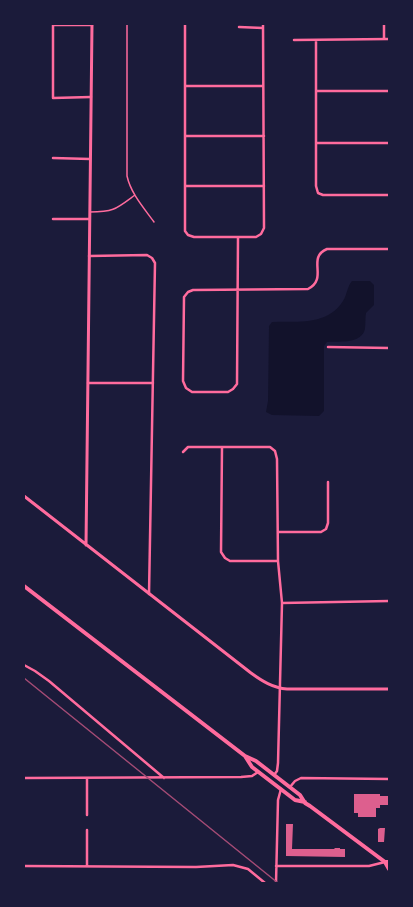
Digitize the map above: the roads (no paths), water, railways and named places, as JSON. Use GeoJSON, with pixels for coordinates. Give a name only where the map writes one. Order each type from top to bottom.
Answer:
{"type":"FeatureCollection","features":[{"type":"Feature","properties":{"kind":"main road"},"geometry":{"type":"LineString","coordinates":[[24,586],[244,756],[256,761],[290,787],[300,795],[305,803]]}},
{"type":"Feature","properties":{"kind":"main road"},"geometry":{"type":"LineString","coordinates":[[244,756],[252,767],[295,800],[305,803],[387,862],[389,869]]}},
{"type":"Feature","properties":{"kind":"street"},"geometry":{"type":"LineString","coordinates":[[86,544],[92,24],[53,25],[53,98],[91,97]]}},
{"type":"Feature","properties":{"kind":"street"},"geometry":{"type":"LineString","coordinates":[[185,24],[185,231],[188,235],[194,236],[238,237],[256,237],[264,228],[263,24]]}},
{"type":"Feature","properties":{"kind":"street"},"geometry":{"type":"LineString","coordinates":[[384,24],[384,39]]}},
{"type":"Feature","properties":{"kind":"street"},"geometry":{"type":"LineString","coordinates":[[239,27],[263,28]]}},
{"type":"Feature","properties":{"kind":"street"},"geometry":{"type":"LineString","coordinates":[[294,40],[389,39]]}},
{"type":"Feature","properties":{"kind":"street"},"geometry":{"type":"LineString","coordinates":[[316,40],[316,186],[318,192],[323,195],[389,195]]}},
{"type":"Feature","properties":{"kind":"street"},"geometry":{"type":"LineString","coordinates":[[185,86],[263,86]]}},
{"type":"Feature","properties":{"kind":"street"},"geometry":{"type":"LineString","coordinates":[[316,91],[389,90]]}},
{"type":"Feature","properties":{"kind":"street"},"geometry":{"type":"LineString","coordinates":[[186,136],[264,136]]}},
{"type":"Feature","properties":{"kind":"street"},"geometry":{"type":"LineString","coordinates":[[316,143],[389,143]]}},
{"type":"Feature","properties":{"kind":"street"},"geometry":{"type":"LineString","coordinates":[[53,158],[90,159]]}},
{"type":"Feature","properties":{"kind":"street"},"geometry":{"type":"LineString","coordinates":[[185,186],[264,186]]}},
{"type":"Feature","properties":{"kind":"street"},"geometry":{"type":"LineString","coordinates":[[53,219],[90,218]]}},
{"type":"Feature","properties":{"kind":"street"},"geometry":{"type":"LineString","coordinates":[[238,237],[238,288],[236,384],[233,389],[228,392],[192,392],[186,388],[183,381],[184,297],[188,292],[193,290],[238,288],[308,289],[315,286],[318,280],[318,258],[321,252],[327,249],[389,249]]}},
{"type":"Feature","properties":{"kind":"street"},"geometry":{"type":"LineString","coordinates":[[89,256],[147,255],[152,258],[155,263],[149,594]]}},
{"type":"Feature","properties":{"kind":"street"},"geometry":{"type":"LineString","coordinates":[[328,347],[389,348]]}},
{"type":"Feature","properties":{"kind":"street"},"geometry":{"type":"LineString","coordinates":[[88,383],[153,383]]}},
{"type":"Feature","properties":{"kind":"street"},"geometry":{"type":"LineString","coordinates":[[182,452],[188,447],[270,447],[275,451],[277,459],[278,561],[282,603],[278,763],[277,771],[274,775]]}},
{"type":"Feature","properties":{"kind":"street"},"geometry":{"type":"LineString","coordinates":[[222,447],[222,552],[225,558],[230,561],[278,561]]}},
{"type":"Feature","properties":{"kind":"street"},"geometry":{"type":"LineString","coordinates":[[278,532],[321,532],[326,529],[328,523],[328,482]]}},
{"type":"Feature","properties":{"kind":"street"},"geometry":{"type":"LineString","coordinates":[[24,496],[256,677],[270,685],[281,688],[389,689]]}},
{"type":"Feature","properties":{"kind":"street"},"geometry":{"type":"LineString","coordinates":[[282,603],[389,601]]}},
{"type":"Feature","properties":{"kind":"street"},"geometry":{"type":"LineString","coordinates":[[24,665],[49,681],[164,778]]}},
{"type":"Feature","properties":{"kind":"street"},"geometry":{"type":"LineString","coordinates":[[24,778],[246,777],[252,776],[259,771]]}},
{"type":"Feature","properties":{"kind":"street"},"geometry":{"type":"LineString","coordinates":[[87,778],[87,815]]}},
{"type":"Feature","properties":{"kind":"street"},"geometry":{"type":"LineString","coordinates":[[290,787],[295,781],[301,778],[389,778]]}},
{"type":"Feature","properties":{"kind":"street"},"geometry":{"type":"LineString","coordinates":[[276,883],[278,800],[282,789]]}},
{"type":"Feature","properties":{"kind":"street"},"geometry":{"type":"LineString","coordinates":[[87,830],[87,866]]}},
{"type":"Feature","properties":{"kind":"street"},"geometry":{"type":"LineString","coordinates":[[276,866],[369,866],[387,862]]}},
{"type":"Feature","properties":{"kind":"street"},"geometry":{"type":"LineString","coordinates":[[24,866],[196,867],[233,865],[248,869],[265,883]]}},
{"type":"Feature","properties":{"kind":"lane"},"geometry":{"type":"LineString","coordinates":[[127,24],[126,172],[128,182],[135,195],[154,222]]}},
{"type":"Feature","properties":{"kind":"lane"},"geometry":{"type":"LineString","coordinates":[[90,212],[117,209],[135,195]]}},
{"type":"Feature","properties":{"kind":"railway"},"geometry":{"type":"LineString","coordinates":[[24,678],[278,883]]}}]}
